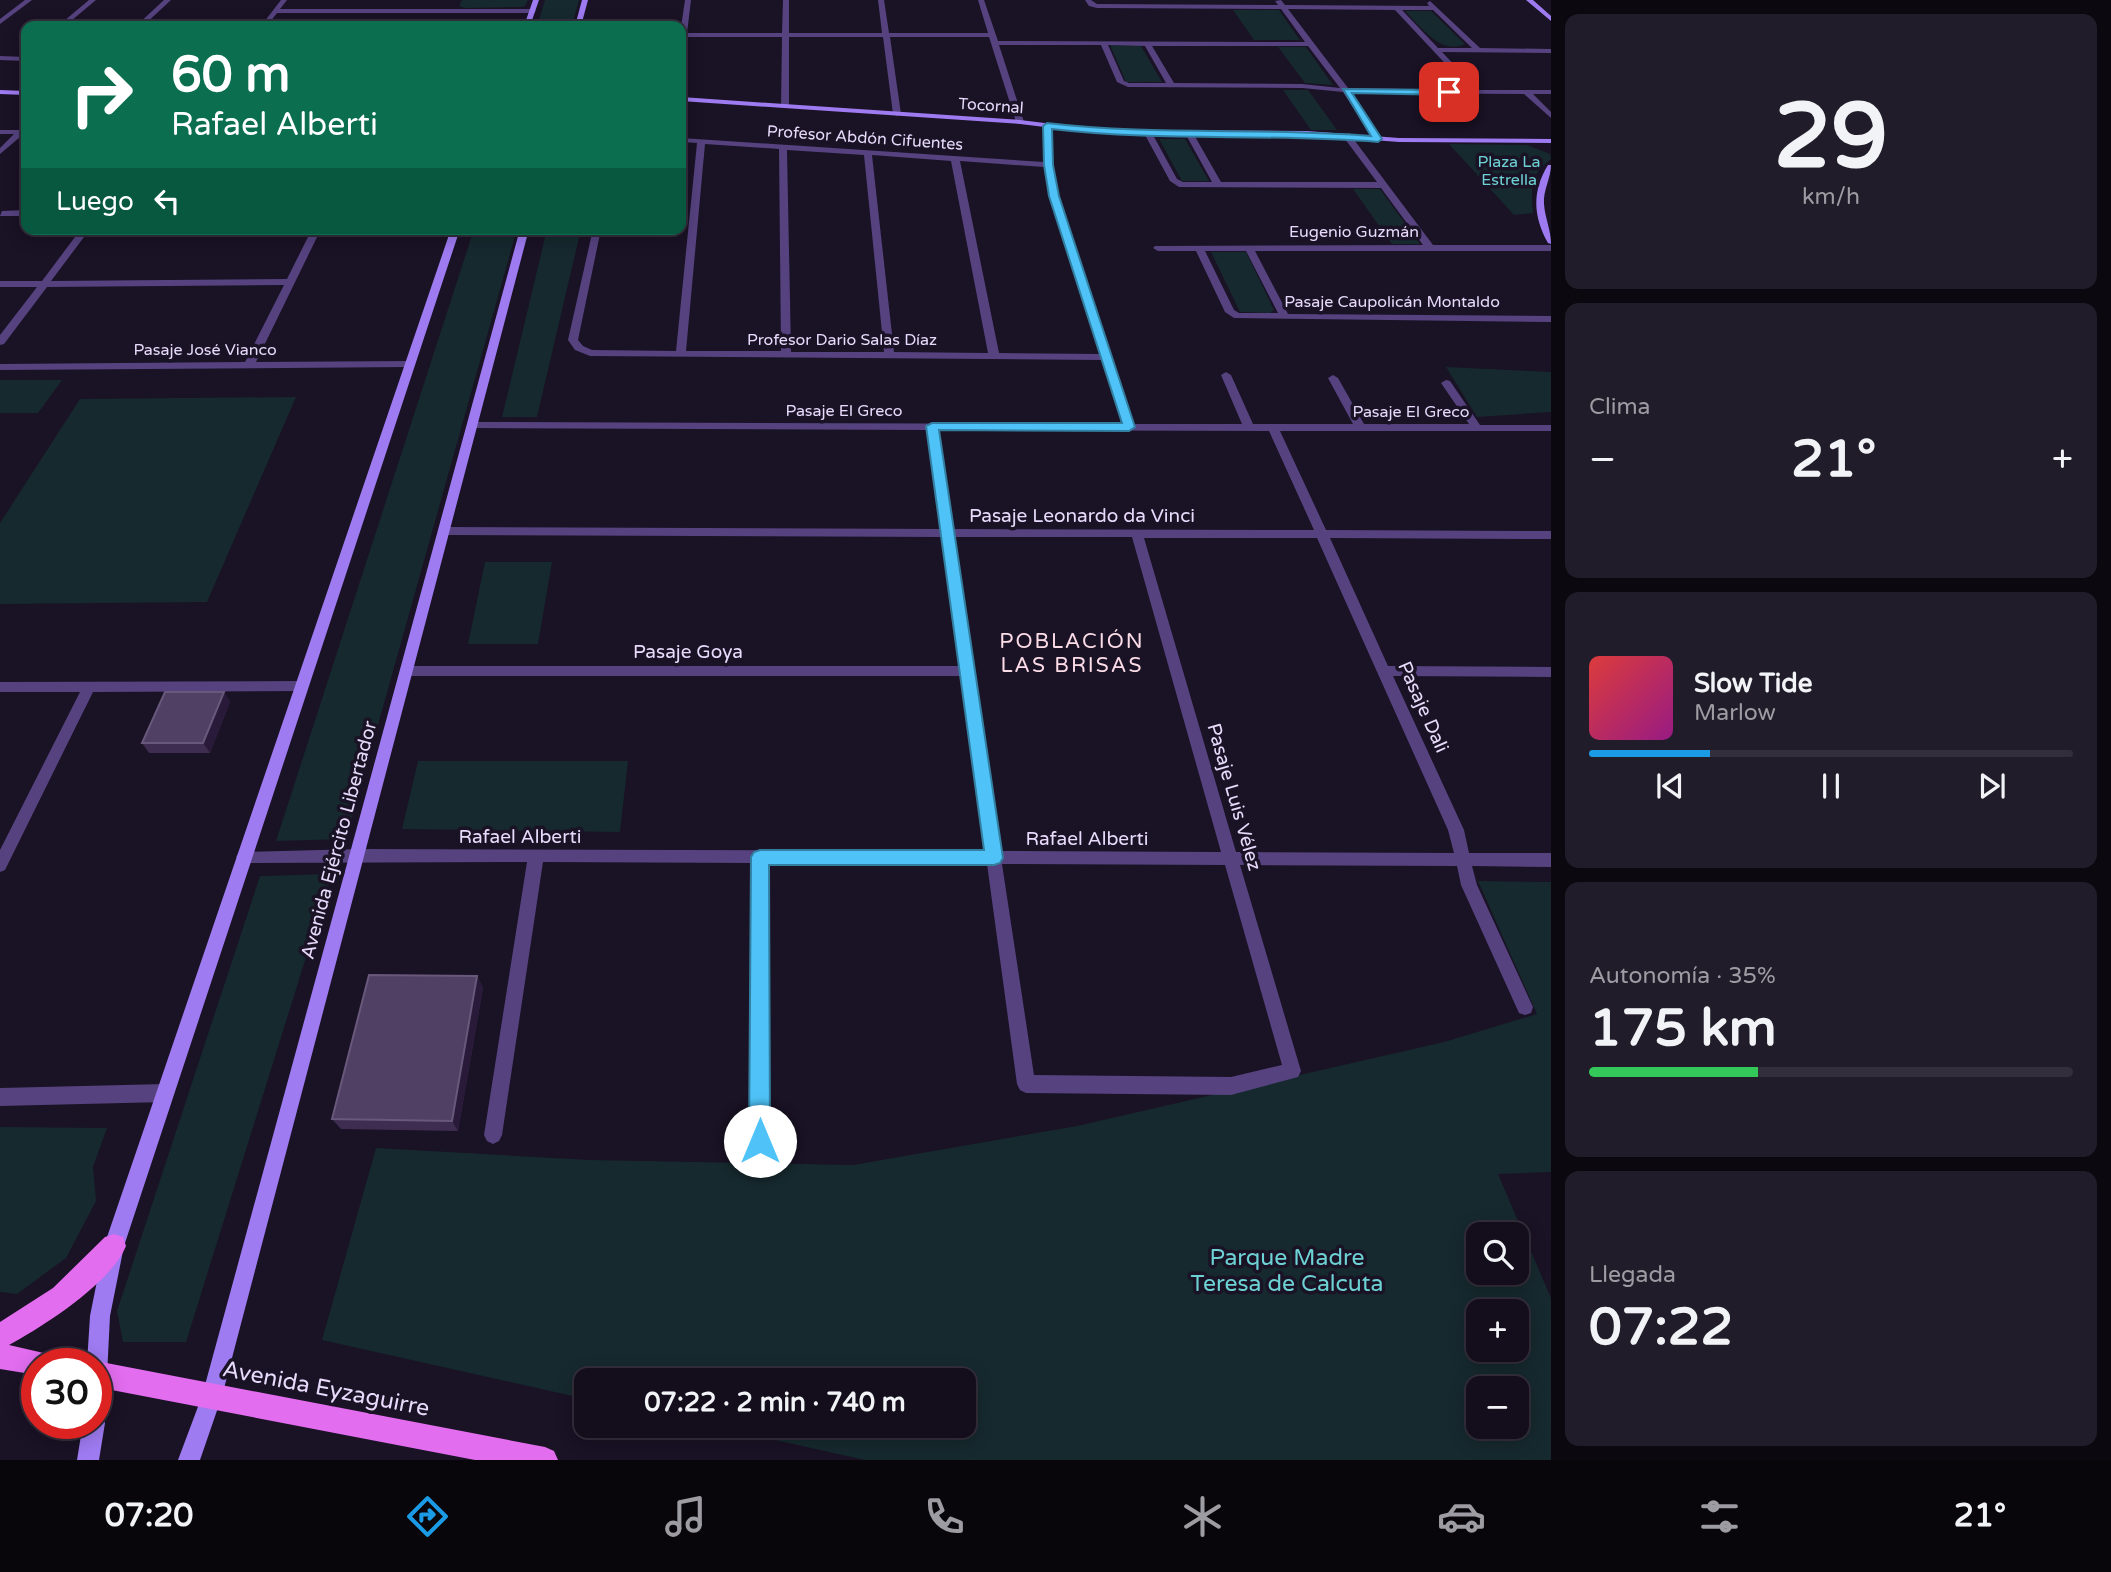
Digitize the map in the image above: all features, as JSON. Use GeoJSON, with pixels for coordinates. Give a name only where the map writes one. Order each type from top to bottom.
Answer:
{"type":"FeatureCollection","features":[{"type":"Feature","properties":{"kind":"main road"},"geometry":{"type":"LineString","coordinates":[[529,21],[537,0]]}},
{"type":"Feature","properties":{"kind":"main road"},"geometry":{"type":"LineString","coordinates":[[579,21],[585,0]]}},
{"type":"Feature","properties":{"kind":"main road"},"geometry":{"type":"LineString","coordinates":[[1529,0],[1551,19]]}},
{"type":"Feature","properties":{"kind":"main road"},"geometry":{"type":"LineString","coordinates":[[0,92],[21,93]]}},
{"type":"Feature","properties":{"kind":"main road","name":"Tocornal"},"geometry":{"type":"LineString","coordinates":[[686,99],[1020,122],[1090,132],[1551,141]]}},
{"type":"Feature","properties":{"kind":"main road"},"geometry":{"type":"LineString","coordinates":[[1526,141],[1551,147]]}},
{"type":"Feature","properties":{"kind":"main road"},"geometry":{"type":"LineString","coordinates":[[1551,167],[1541,188],[1539,201],[1543,225],[1551,241]]}},
{"type":"Feature","properties":{"kind":"main road"},"geometry":{"type":"LineString","coordinates":[[99,1348],[102,1302],[114,1246],[454,235]]}},
{"type":"Feature","properties":{"kind":"main road","name":"Avenida Ejército Libertador"},"geometry":{"type":"LineString","coordinates":[[189,1460],[212,1396],[523,235]]}},
{"type":"Feature","properties":{"kind":"main road"},"geometry":{"type":"LineString","coordinates":[[0,1336],[58,1299],[92,1272],[114,1246]]}},
{"type":"Feature","properties":{"kind":"main road"},"geometry":{"type":"LineString","coordinates":[[0,1356],[21,1360]]}},
{"type":"Feature","properties":{"kind":"main road","name":"Avenida Eyzaguirre"},"geometry":{"type":"LineString","coordinates":[[112,1383],[212,1396],[545,1460]]}},
{"type":"Feature","properties":{"kind":"main road"},"geometry":{"type":"LineString","coordinates":[[88,1460],[91,1439]]}},
{"type":"Feature","properties":{"kind":"street"},"geometry":{"type":"LineString","coordinates":[[0,22],[29,0]]}},
{"type":"Feature","properties":{"kind":"street"},"geometry":{"type":"LineString","coordinates":[[67,21],[93,0]]}},
{"type":"Feature","properties":{"kind":"street"},"geometry":{"type":"LineString","coordinates":[[145,21],[168,0]]}},
{"type":"Feature","properties":{"kind":"street"},"geometry":{"type":"LineString","coordinates":[[268,21],[284,0]]}},
{"type":"Feature","properties":{"kind":"street"},"geometry":{"type":"LineString","coordinates":[[453,11],[458,0]]}},
{"type":"Feature","properties":{"kind":"street"},"geometry":{"type":"LineString","coordinates":[[685,21],[688,0]]}},
{"type":"Feature","properties":{"kind":"street"},"geometry":{"type":"LineString","coordinates":[[785,106],[786,0]]}},
{"type":"Feature","properties":{"kind":"street"},"geometry":{"type":"LineString","coordinates":[[881,0],[897,114]]}},
{"type":"Feature","properties":{"kind":"street"},"geometry":{"type":"LineString","coordinates":[[981,0],[1020,122]]}},
{"type":"Feature","properties":{"kind":"street"},"geometry":{"type":"LineString","coordinates":[[1427,0],[1479,51]]}},
{"type":"Feature","properties":{"kind":"street"},"geometry":{"type":"LineString","coordinates":[[1091,3],[1280,3],[1435,8]]}},
{"type":"Feature","properties":{"kind":"street"},"geometry":{"type":"LineString","coordinates":[[1280,3],[1378,139]]}},
{"type":"Feature","properties":{"kind":"street"},"geometry":{"type":"LineString","coordinates":[[1396,7],[1476,92]]}},
{"type":"Feature","properties":{"kind":"street"},"geometry":{"type":"LineString","coordinates":[[275,11],[533,10]]}},
{"type":"Feature","properties":{"kind":"street"},"geometry":{"type":"LineString","coordinates":[[686,35],[886,35],[1103,44],[1311,44]]}},
{"type":"Feature","properties":{"kind":"street"},"geometry":{"type":"LineString","coordinates":[[1103,44],[1125,84],[1302,86],[1346,91],[1551,92]]}},
{"type":"Feature","properties":{"kind":"street"},"geometry":{"type":"LineString","coordinates":[[1148,44],[1171,85]]}},
{"type":"Feature","properties":{"kind":"street"},"geometry":{"type":"LineString","coordinates":[[1437,50],[1551,51]]}},
{"type":"Feature","properties":{"kind":"street"},"geometry":{"type":"LineString","coordinates":[[0,58],[21,57]]}},
{"type":"Feature","properties":{"kind":"street"},"geometry":{"type":"LineString","coordinates":[[1527,92],[1551,116]]}},
{"type":"Feature","properties":{"kind":"street"},"geometry":{"type":"LineString","coordinates":[[1047,126],[1048,165],[1063,227],[1129,427]]}},
{"type":"Feature","properties":{"kind":"street"},"geometry":{"type":"LineString","coordinates":[[0,132],[21,130]]}},
{"type":"Feature","properties":{"kind":"street"},"geometry":{"type":"LineString","coordinates":[[0,152],[21,133]]}},
{"type":"Feature","properties":{"kind":"street"},"geometry":{"type":"LineString","coordinates":[[1148,133],[1178,184],[1383,185]]}},
{"type":"Feature","properties":{"kind":"street"},"geometry":{"type":"LineString","coordinates":[[1189,133],[1218,185]]}},
{"type":"Feature","properties":{"kind":"street"},"geometry":{"type":"LineString","coordinates":[[1346,135],[1430,248]]}},
{"type":"Feature","properties":{"kind":"street","name":"Profesor Abdón Cifuentes"},"geometry":{"type":"LineString","coordinates":[[686,140],[1048,165]]}},
{"type":"Feature","properties":{"kind":"street"},"geometry":{"type":"LineString","coordinates":[[681,355],[701,141]]}},
{"type":"Feature","properties":{"kind":"street"},"geometry":{"type":"LineString","coordinates":[[783,147],[786,355]]}},
{"type":"Feature","properties":{"kind":"street"},"geometry":{"type":"LineString","coordinates":[[868,152],[889,356]]}},
{"type":"Feature","properties":{"kind":"street"},"geometry":{"type":"LineString","coordinates":[[955,158],[994,356]]}},
{"type":"Feature","properties":{"kind":"street"},"geometry":{"type":"LineString","coordinates":[[2,214],[21,214]]}},
{"type":"Feature","properties":{"kind":"street"},"geometry":{"type":"LineString","coordinates":[[0,342],[82,235]]}},
{"type":"Feature","properties":{"kind":"street"},"geometry":{"type":"LineString","coordinates":[[248,365],[314,235]]}},
{"type":"Feature","properties":{"kind":"street","name":"Profesor Dario Salas Díaz"},"geometry":{"type":"LineString","coordinates":[[596,235],[573,335],[574,344],[579,348],[598,354],[1106,357]]}},
{"type":"Feature","properties":{"kind":"street","name":"Eugenio Guzmán"},"geometry":{"type":"LineString","coordinates":[[1158,248],[1551,248]]}},
{"type":"Feature","properties":{"kind":"street","name":"Pasaje Caupolicán Montaldo"},"geometry":{"type":"LineString","coordinates":[[1199,248],[1233,315],[1551,319]]}},
{"type":"Feature","properties":{"kind":"street"},"geometry":{"type":"LineString","coordinates":[[1249,248],[1285,317]]}},
{"type":"Feature","properties":{"kind":"street"},"geometry":{"type":"LineString","coordinates":[[0,284],[291,282]]}},
{"type":"Feature","properties":{"kind":"street","name":"Pasaje José Vianco"},"geometry":{"type":"LineString","coordinates":[[0,367],[410,364]]}},
{"type":"Feature","properties":{"kind":"street"},"geometry":{"type":"LineString","coordinates":[[1226,375],[1249,427]]}},
{"type":"Feature","properties":{"kind":"street"},"geometry":{"type":"LineString","coordinates":[[1333,378],[1361,428]]}},
{"type":"Feature","properties":{"kind":"street"},"geometry":{"type":"LineString","coordinates":[[1446,383],[1477,428]]}},
{"type":"Feature","properties":{"kind":"street","name":"Pasaje El Greco"},"geometry":{"type":"LineString","coordinates":[[474,425],[1551,428]]}},
{"type":"Feature","properties":{"kind":"street"},"geometry":{"type":"LineString","coordinates":[[932,426],[994,858]]}},
{"type":"Feature","properties":{"kind":"street","name":"Pasaje Dali"},"geometry":{"type":"LineString","coordinates":[[1273,428],[1455,830],[1469,886],[1525,1007]]}},
{"type":"Feature","properties":{"kind":"street","name":"Pasaje Leonardo da Vinci"},"geometry":{"type":"LineString","coordinates":[[446,531],[1551,535]]}},
{"type":"Feature","properties":{"kind":"street","name":"Pasaje Luis Vélez"},"geometry":{"type":"LineString","coordinates":[[994,858],[1026,1084],[1231,1086],[1292,1071],[1137,534]]}},
{"type":"Feature","properties":{"kind":"street","name":"Pasaje Goya"},"geometry":{"type":"LineString","coordinates":[[408,671],[967,671]]}},
{"type":"Feature","properties":{"kind":"street"},"geometry":{"type":"LineString","coordinates":[[1384,671],[1551,672]]}},
{"type":"Feature","properties":{"kind":"street"},"geometry":{"type":"LineString","coordinates":[[0,687],[303,686]]}},
{"type":"Feature","properties":{"kind":"street"},"geometry":{"type":"LineString","coordinates":[[0,865],[89,687]]}},
{"type":"Feature","properties":{"kind":"street","name":"Rafael Alberti"},"geometry":{"type":"LineString","coordinates":[[244,858],[359,855],[1551,860]]}},
{"type":"Feature","properties":{"kind":"street"},"geometry":{"type":"LineString","coordinates":[[493,1135],[536,856]]}},
{"type":"Feature","properties":{"kind":"street"},"geometry":{"type":"LineString","coordinates":[[760,857],[760,1141]]}},
{"type":"Feature","properties":{"kind":"street"},"geometry":{"type":"LineString","coordinates":[[0,1097],[165,1093]]}},
{"type":"Feature","properties":{"kind":"green space"},"geometry":{"type":"Polygon","coordinates":[[[462,0],[528,0],[525,6],[521,7],[465,8],[459,6],[462,0]]]}},
{"type":"Feature","properties":{"kind":"green space"},"geometry":{"type":"Polygon","coordinates":[[[545,0],[579,0],[573,21],[539,21],[545,0]]]}},
{"type":"Feature","properties":{"kind":"green space"},"geometry":{"type":"Polygon","coordinates":[[[1233,10],[1279,10],[1300,40],[1254,40],[1233,10]]]}},
{"type":"Feature","properties":{"kind":"green space"},"geometry":{"type":"Polygon","coordinates":[[[1405,11],[1431,11],[1465,44],[1456,47],[1439,43],[1405,11]]]}},
{"type":"Feature","properties":{"kind":"green space"},"geometry":{"type":"Polygon","coordinates":[[[1110,45],[1141,46],[1162,82],[1126,82],[1110,45]]]}},
{"type":"Feature","properties":{"kind":"green space"},"geometry":{"type":"Polygon","coordinates":[[[1278,47],[1306,47],[1333,85],[1305,83],[1278,47]]]}},
{"type":"Feature","properties":{"kind":"green space"},"geometry":{"type":"Polygon","coordinates":[[[1283,90],[1308,90],[1337,130],[1311,130],[1283,90]]]}},
{"type":"Feature","properties":{"kind":"green space"},"geometry":{"type":"Polygon","coordinates":[[[1159,139],[1185,139],[1209,181],[1182,181],[1159,139]]]}},
{"type":"Feature","properties":{"kind":"green space","name":"Plaza La Estrella"},"geometry":{"type":"Polygon","coordinates":[[[1449,144],[1527,145],[1550,154],[1551,159],[1539,170],[1533,183],[1533,213],[1514,215],[1449,144]]]}},
{"type":"Feature","properties":{"kind":"green space"},"geometry":{"type":"Polygon","coordinates":[[[1353,189],[1380,189],[1420,244],[1392,244],[1353,189]]]}},
{"type":"Feature","properties":{"kind":"green space"},"geometry":{"type":"Polygon","coordinates":[[[472,235],[515,235],[346,839],[276,841],[472,235]]]}},
{"type":"Feature","properties":{"kind":"green space"},"geometry":{"type":"Polygon","coordinates":[[[546,235],[580,235],[537,417],[502,417],[546,235]]]}},
{"type":"Feature","properties":{"kind":"green space"},"geometry":{"type":"Polygon","coordinates":[[[1211,252],[1246,252],[1274,310],[1270,313],[1240,312],[1211,252]]]}},
{"type":"Feature","properties":{"kind":"green space"},"geometry":{"type":"Polygon","coordinates":[[[1446,367],[1551,372],[1551,412],[1477,417],[1446,367]]]}},
{"type":"Feature","properties":{"kind":"green space"},"geometry":{"type":"Polygon","coordinates":[[[0,380],[62,380],[38,413],[0,413],[0,380]]]}},
{"type":"Feature","properties":{"kind":"green space"},"geometry":{"type":"Polygon","coordinates":[[[296,397],[207,602],[0,604],[0,523],[80,399],[296,397]]]}},
{"type":"Feature","properties":{"kind":"green space"},"geometry":{"type":"Polygon","coordinates":[[[485,562],[552,562],[538,644],[468,644],[485,562]]]}},
{"type":"Feature","properties":{"kind":"green space"},"geometry":{"type":"Polygon","coordinates":[[[418,761],[628,761],[620,832],[402,829],[418,761]]]}},
{"type":"Feature","properties":{"kind":"green space"},"geometry":{"type":"Polygon","coordinates":[[[332,874],[186,1342],[123,1342],[117,1311],[260,876],[332,874]]]}},
{"type":"Feature","properties":{"kind":"green space","name":"Parque Madre Teresa de Calcuta"},"geometry":{"type":"Polygon","coordinates":[[[1478,881],[1551,882],[1551,1172],[1498,1174],[1519,1222],[1466,1222],[1466,1285],[1529,1285],[1529,1247],[1551,1298],[1551,1460],[865,1460],[766,1438],[976,1438],[976,1368],[574,1368],[574,1396],[322,1340],[376,1148],[590,1160],[853,1165],[1077,1126],[1444,1042],[1537,1014],[1478,881]]]}},
{"type":"Feature","properties":{"kind":"green space"},"geometry":{"type":"Polygon","coordinates":[[[0,1127],[107,1128],[93,1167],[96,1201],[66,1258],[17,1294],[0,1292],[0,1127]]]}},
{"type":"Feature","properties":{"kind":"building"},"geometry":{"type":"Polygon","coordinates":[[[165,692],[224,692],[203,743],[142,743],[165,692]]]}},
{"type":"Feature","properties":{"kind":"building"},"geometry":{"type":"Polygon","coordinates":[[[369,975],[477,976],[452,1121],[332,1119],[369,975]]]}},
{"type":"Feature","properties":{"kind":"district","name":"POBLACIÓN LAS BRISAS"},"geometry":{"type":"Point","coordinates":[1072,653]}},
{"type":"Feature","properties":{"kind":"route"},"geometry":{"type":"LineString","coordinates":[[760,1141],[760,857],[994,858],[932,426],[1129,427],[1054,196],[1048,165],[1047,126],[1102,132],[1307,133],[1378,139],[1346,91],[1449,92]]}}]}
